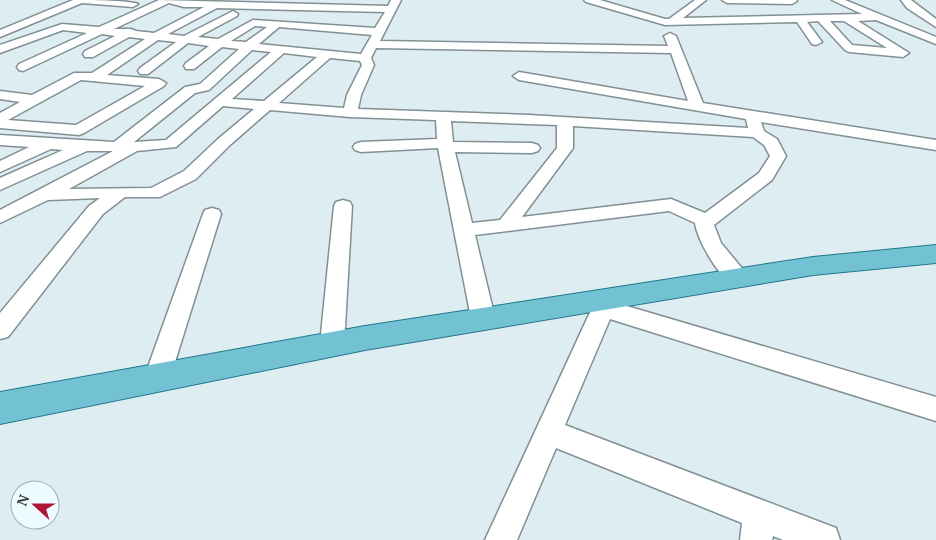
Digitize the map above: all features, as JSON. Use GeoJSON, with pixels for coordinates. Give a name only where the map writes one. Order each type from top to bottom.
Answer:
{"type":"FeatureCollection","features":[{"type":"Feature","properties":{"kind":"main road"},"geometry":{"type":"LineString","coordinates":[[0,408],[332,344],[483,318],[813,266],[936,254]]}},
{"type":"Feature","properties":{"kind":"street"},"geometry":{"type":"LineString","coordinates":[[0,34],[81,0],[134,4]]}},
{"type":"Feature","properties":{"kind":"street"},"geometry":{"type":"LineString","coordinates":[[23,67],[167,0]]}},
{"type":"Feature","properties":{"kind":"street"},"geometry":{"type":"LineString","coordinates":[[171,0],[184,4],[218,5],[393,4],[365,58]]}},
{"type":"Feature","properties":{"kind":"street"},"geometry":{"type":"LineString","coordinates":[[589,0],[668,22],[874,17]]}},
{"type":"Feature","properties":{"kind":"street"},"geometry":{"type":"LineString","coordinates":[[668,22],[701,0]]}},
{"type":"Feature","properties":{"kind":"street"},"geometry":{"type":"LineString","coordinates":[[727,0],[792,1],[790,0]]}},
{"type":"Feature","properties":{"kind":"street"},"geometry":{"type":"LineString","coordinates":[[837,0],[874,17],[936,41]]}},
{"type":"Feature","properties":{"kind":"street"},"geometry":{"type":"LineString","coordinates":[[906,0],[936,24]]}},
{"type":"Feature","properties":{"kind":"street"},"geometry":{"type":"LineString","coordinates":[[168,12],[184,4]]}},
{"type":"Feature","properties":{"kind":"street"},"geometry":{"type":"LineString","coordinates":[[93,78],[157,36],[218,5]]}},
{"type":"Feature","properties":{"kind":"street"},"geometry":{"type":"LineString","coordinates":[[144,72],[187,39],[233,14]]}},
{"type":"Feature","properties":{"kind":"street"},"geometry":{"type":"LineString","coordinates":[[821,18],[849,48],[902,53],[845,17]]}},
{"type":"Feature","properties":{"kind":"street"},"geometry":{"type":"LineString","coordinates":[[312,18],[379,32]]}},
{"type":"Feature","properties":{"kind":"street"},"geometry":{"type":"LineString","coordinates":[[799,18],[816,42]]}},
{"type":"Feature","properties":{"kind":"street"},"geometry":{"type":"LineString","coordinates":[[668,22],[675,50],[697,107]]}},
{"type":"Feature","properties":{"kind":"street"},"geometry":{"type":"LineString","coordinates":[[190,66],[220,43],[253,23],[675,50]]}},
{"type":"Feature","properties":{"kind":"street"},"geometry":{"type":"LineString","coordinates":[[0,217],[44,195],[126,147],[190,90],[204,86],[277,24]]}},
{"type":"Feature","properties":{"kind":"street"},"geometry":{"type":"LineString","coordinates":[[89,54],[145,25]]}},
{"type":"Feature","properties":{"kind":"street"},"geometry":{"type":"LineString","coordinates":[[0,49],[62,27],[365,58]]}},
{"type":"Feature","properties":{"kind":"street"},"geometry":{"type":"LineString","coordinates":[[0,140],[126,147],[170,144],[222,102],[282,49]]}},
{"type":"Feature","properties":{"kind":"street"},"geometry":{"type":"LineString","coordinates":[[44,195],[122,192],[154,193],[190,175],[224,142],[328,54]]}},
{"type":"Feature","properties":{"kind":"street"},"geometry":{"type":"LineString","coordinates":[[350,113],[354,95],[368,65],[365,58]]}},
{"type":"Feature","properties":{"kind":"street"},"geometry":{"type":"LineString","coordinates":[[80,76],[159,83],[78,130],[1,120],[80,76]]}},
{"type":"Feature","properties":{"kind":"street"},"geometry":{"type":"LineString","coordinates":[[519,76],[697,107],[754,124],[771,142],[778,156],[766,176],[704,223],[706,234],[718,255],[738,278]]}},
{"type":"Feature","properties":{"kind":"street"},"geometry":{"type":"LineString","coordinates":[[0,95],[35,100]]}},
{"type":"Feature","properties":{"kind":"street"},"geometry":{"type":"LineString","coordinates":[[222,102],[350,113],[443,117],[565,122],[754,124],[936,144]]}},
{"type":"Feature","properties":{"kind":"street"},"geometry":{"type":"LineString","coordinates":[[443,117],[446,145],[483,318]]}},
{"type":"Feature","properties":{"kind":"street"},"geometry":{"type":"LineString","coordinates":[[506,225],[564,148],[565,122]]}},
{"type":"Feature","properties":{"kind":"street"},"geometry":{"type":"LineString","coordinates":[[0,167],[49,144]]}},
{"type":"Feature","properties":{"kind":"street"},"geometry":{"type":"LineString","coordinates":[[361,147],[446,145],[532,148]]}},
{"type":"Feature","properties":{"kind":"street"},"geometry":{"type":"LineString","coordinates":[[0,186],[84,146]]}},
{"type":"Feature","properties":{"kind":"street"},"geometry":{"type":"LineString","coordinates":[[0,330],[96,210],[122,192]]}},
{"type":"Feature","properties":{"kind":"street"},"geometry":{"type":"LineString","coordinates":[[464,230],[671,205],[707,221]]}},
{"type":"Feature","properties":{"kind":"street"},"geometry":{"type":"LineString","coordinates":[[332,344],[343,206]]}},
{"type":"Feature","properties":{"kind":"street"},"geometry":{"type":"LineString","coordinates":[[157,378],[212,214]]}},
{"type":"Feature","properties":{"kind":"street"},"geometry":{"type":"LineString","coordinates":[[501,540],[603,308],[936,408]]}},
{"type":"Feature","properties":{"kind":"street"},"geometry":{"type":"LineString","coordinates":[[549,432],[758,527],[824,540]]}}]}
